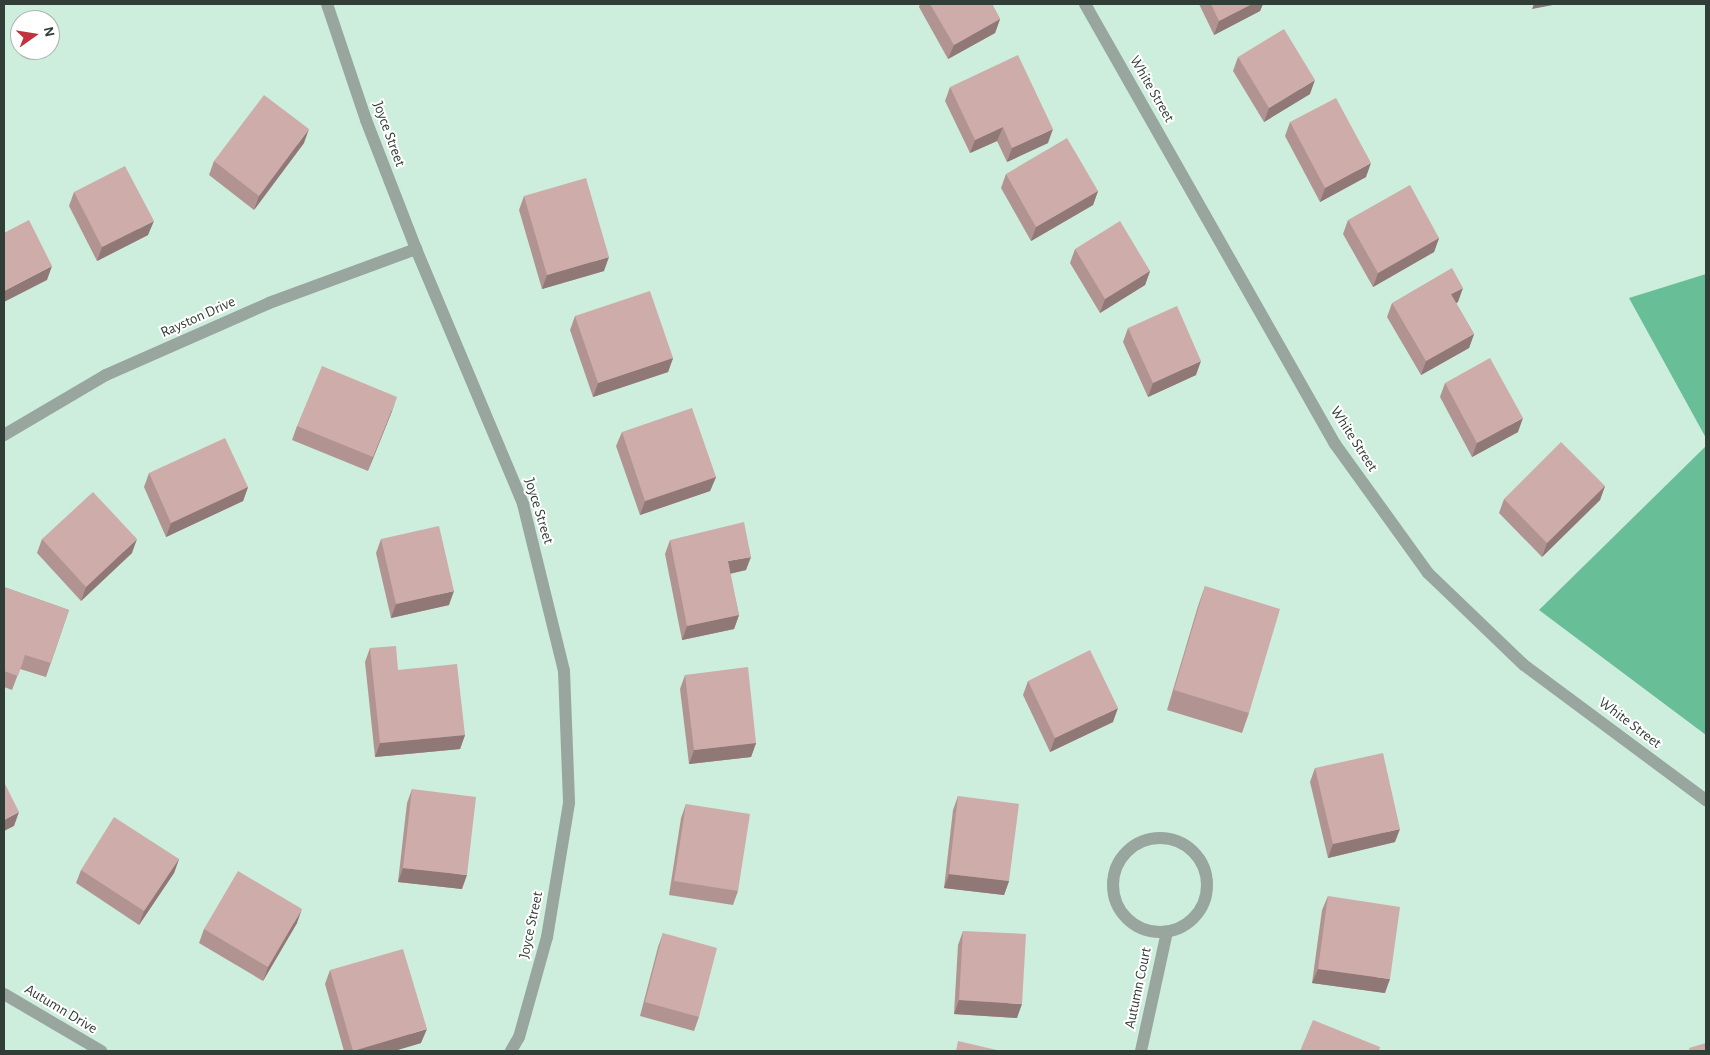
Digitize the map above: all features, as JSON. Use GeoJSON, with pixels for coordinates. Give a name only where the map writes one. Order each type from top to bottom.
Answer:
{"type":"FeatureCollection","features":[{"type":"Feature","properties":{"kind":"street","name":"Joyce Street"},"geometry":{"type":"LineString","coordinates":[[328,4],[366,120],[416,249],[523,504],[564,671],[569,803],[547,937],[519,1037],[511,1051]]}},
{"type":"Feature","properties":{"kind":"street","name":"White Street"},"geometry":{"type":"LineString","coordinates":[[1085,4],[1335,444],[1428,573],[1524,665],[1706,800]]}},
{"type":"Feature","properties":{"kind":"street","name":"Rayston Drive"},"geometry":{"type":"LineString","coordinates":[[4,435],[106,375],[269,303],[416,249]]}},
{"type":"Feature","properties":{"kind":"street","name":"Autumn Court"},"geometry":{"type":"LineString","coordinates":[[1158,838],[1174,840],[1188,847],[1199,859],[1205,873],[1206,889],[1202,904],[1194,918],[1182,927],[1167,932],[1151,932],[1137,926],[1125,917],[1117,904],[1113,889],[1114,874],[1120,860],[1130,848],[1144,841],[1158,838]]}},
{"type":"Feature","properties":{"kind":"street","name":"Autumn Court"},"geometry":{"type":"LineString","coordinates":[[1141,1051],[1167,932]]}},
{"type":"Feature","properties":{"kind":"street","name":"Autumn Drive"},"geometry":{"type":"LineString","coordinates":[[4,994],[101,1051]]}},
{"type":"Feature","properties":{"kind":"green space"},"geometry":{"type":"Polygon","coordinates":[[[1706,274],[1706,438],[1629,298],[1706,274]]]}},
{"type":"Feature","properties":{"kind":"green space"},"geometry":{"type":"Polygon","coordinates":[[[1706,446],[1706,735],[1539,610],[1706,446]]]}},
{"type":"Feature","properties":{"kind":"building"},"geometry":{"type":"Polygon","coordinates":[[[930,4],[992,4],[1000,19],[954,45],[930,4]]]}},
{"type":"Feature","properties":{"kind":"building"},"geometry":{"type":"Polygon","coordinates":[[[1211,4],[1252,4],[1219,21],[1211,4]]]}},
{"type":"Feature","properties":{"kind":"building"},"geometry":{"type":"Polygon","coordinates":[[[1284,29],[1315,80],[1269,108],[1238,57],[1284,29]]]}},
{"type":"Feature","properties":{"kind":"building"},"geometry":{"type":"Polygon","coordinates":[[[1018,55],[1053,129],[1012,148],[1003,127],[975,140],[950,87],[1018,55]]]}},
{"type":"Feature","properties":{"kind":"building"},"geometry":{"type":"Polygon","coordinates":[[[264,95],[309,129],[259,196],[214,161],[264,95]]]}},
{"type":"Feature","properties":{"kind":"building"},"geometry":{"type":"Polygon","coordinates":[[[1336,98],[1371,163],[1325,188],[1290,122],[1336,98]]]}},
{"type":"Feature","properties":{"kind":"building"},"geometry":{"type":"Polygon","coordinates":[[[1067,138],[1098,191],[1036,227],[1006,174],[1067,138]]]}},
{"type":"Feature","properties":{"kind":"building"},"geometry":{"type":"Polygon","coordinates":[[[125,166],[154,221],[102,247],[74,192],[125,166]]]}},
{"type":"Feature","properties":{"kind":"building"},"geometry":{"type":"Polygon","coordinates":[[[586,178],[609,257],[547,275],[524,196],[586,178]]]}},
{"type":"Feature","properties":{"kind":"building"},"geometry":{"type":"Polygon","coordinates":[[[1410,185],[1439,238],[1378,273],[1348,220],[1410,185]]]}},
{"type":"Feature","properties":{"kind":"building"},"geometry":{"type":"Polygon","coordinates":[[[29,220],[52,266],[4,291],[4,233],[29,220]]]}},
{"type":"Feature","properties":{"kind":"building"},"geometry":{"type":"Polygon","coordinates":[[[1120,221],[1150,271],[1105,299],[1075,249],[1120,221]]]}},
{"type":"Feature","properties":{"kind":"building"},"geometry":{"type":"Polygon","coordinates":[[[1452,268],[1463,288],[1451,294],[1474,334],[1426,361],[1392,303],[1452,268]]]}},
{"type":"Feature","properties":{"kind":"building"},"geometry":{"type":"Polygon","coordinates":[[[650,291],[673,358],[598,383],[575,316],[650,291]]]}},
{"type":"Feature","properties":{"kind":"building"},"geometry":{"type":"Polygon","coordinates":[[[1177,306],[1201,361],[1153,383],[1128,328],[1177,306]]]}},
{"type":"Feature","properties":{"kind":"building"},"geometry":{"type":"Polygon","coordinates":[[[1490,358],[1523,418],[1477,443],[1445,383],[1490,358]]]}},
{"type":"Feature","properties":{"kind":"building"},"geometry":{"type":"Polygon","coordinates":[[[322,366],[397,397],[373,457],[297,426],[322,366]]]}},
{"type":"Feature","properties":{"kind":"building"},"geometry":{"type":"Polygon","coordinates":[[[692,408],[716,477],[645,501],[622,432],[692,408]]]}},
{"type":"Feature","properties":{"kind":"building"},"geometry":{"type":"Polygon","coordinates":[[[225,438],[248,487],[171,523],[149,473],[225,438]]]}},
{"type":"Feature","properties":{"kind":"building"},"geometry":{"type":"Polygon","coordinates":[[[1561,442],[1605,486],[1547,543],[1504,499],[1561,442]]]}},
{"type":"Feature","properties":{"kind":"building"},"geometry":{"type":"Polygon","coordinates":[[[93,492],[137,539],[86,587],[42,539],[93,492]]]}},
{"type":"Feature","properties":{"kind":"building"},"geometry":{"type":"Polygon","coordinates":[[[744,522],[751,557],[728,561],[739,615],[687,626],[670,540],[744,522]]]}},
{"type":"Feature","properties":{"kind":"building"},"geometry":{"type":"Polygon","coordinates":[[[439,526],[454,591],[396,604],[381,539],[439,526]]]}},
{"type":"Feature","properties":{"kind":"building"},"geometry":{"type":"Polygon","coordinates":[[[1205,586],[1280,609],[1249,713],[1174,690],[1205,586]]]}},
{"type":"Feature","properties":{"kind":"building"},"geometry":{"type":"Polygon","coordinates":[[[4,587],[69,610],[51,663],[25,655],[18,676],[4,671],[4,587]]]}},
{"type":"Feature","properties":{"kind":"building"},"geometry":{"type":"Polygon","coordinates":[[[396,646],[398,670],[457,664],[465,735],[380,743],[370,648],[396,646]]]}},
{"type":"Feature","properties":{"kind":"building"},"geometry":{"type":"Polygon","coordinates":[[[1090,650],[1118,708],[1055,738],[1028,681],[1090,650]]]}},
{"type":"Feature","properties":{"kind":"building"},"geometry":{"type":"Polygon","coordinates":[[[748,667],[756,743],[694,750],[685,675],[748,667]]]}},
{"type":"Feature","properties":{"kind":"building"},"geometry":{"type":"Polygon","coordinates":[[[1383,753],[1400,829],[1333,844],[1315,768],[1383,753]]]}},
{"type":"Feature","properties":{"kind":"building"},"geometry":{"type":"Polygon","coordinates":[[[4,782],[19,812],[4,820],[4,782]]]}},
{"type":"Feature","properties":{"kind":"building"},"geometry":{"type":"Polygon","coordinates":[[[412,789],[476,797],[467,875],[403,868],[412,789]]]}},
{"type":"Feature","properties":{"kind":"building"},"geometry":{"type":"Polygon","coordinates":[[[958,796],[1019,804],[1009,881],[949,874],[958,796]]]}},
{"type":"Feature","properties":{"kind":"building"},"geometry":{"type":"Polygon","coordinates":[[[686,804],[750,814],[738,891],[674,881],[686,804]]]}},
{"type":"Feature","properties":{"kind":"building"},"geometry":{"type":"Polygon","coordinates":[[[114,817],[179,859],[144,911],[81,870],[114,817]]]}},
{"type":"Feature","properties":{"kind":"building"},"geometry":{"type":"Polygon","coordinates":[[[238,871],[302,909],[268,967],[204,929],[238,871]]]}},
{"type":"Feature","properties":{"kind":"building"},"geometry":{"type":"Polygon","coordinates":[[[1328,896],[1400,907],[1390,979],[1318,969],[1328,896]]]}},
{"type":"Feature","properties":{"kind":"building"},"geometry":{"type":"Polygon","coordinates":[[[963,931],[1026,934],[1022,1004],[959,1000],[963,931]]]}},
{"type":"Feature","properties":{"kind":"building"},"geometry":{"type":"Polygon","coordinates":[[[663,933],[717,948],[699,1017],[645,1002],[663,933]]]}},
{"type":"Feature","properties":{"kind":"building"},"geometry":{"type":"Polygon","coordinates":[[[403,949],[427,1029],[353,1051],[330,970],[403,949]]]}},
{"type":"Feature","properties":{"kind":"building"},"geometry":{"type":"Polygon","coordinates":[[[1313,1020],[1380,1047],[1379,1051],[1300,1051],[1313,1020]]]}},
{"type":"Feature","properties":{"kind":"building"},"geometry":{"type":"Polygon","coordinates":[[[958,1041],[1001,1051],[956,1051],[958,1041]]]}},
{"type":"Feature","properties":{"kind":"building"},"geometry":{"type":"Polygon","coordinates":[[[1706,1043],[1706,1051],[1690,1051],[1689,1048],[1706,1043]]]}}]}
